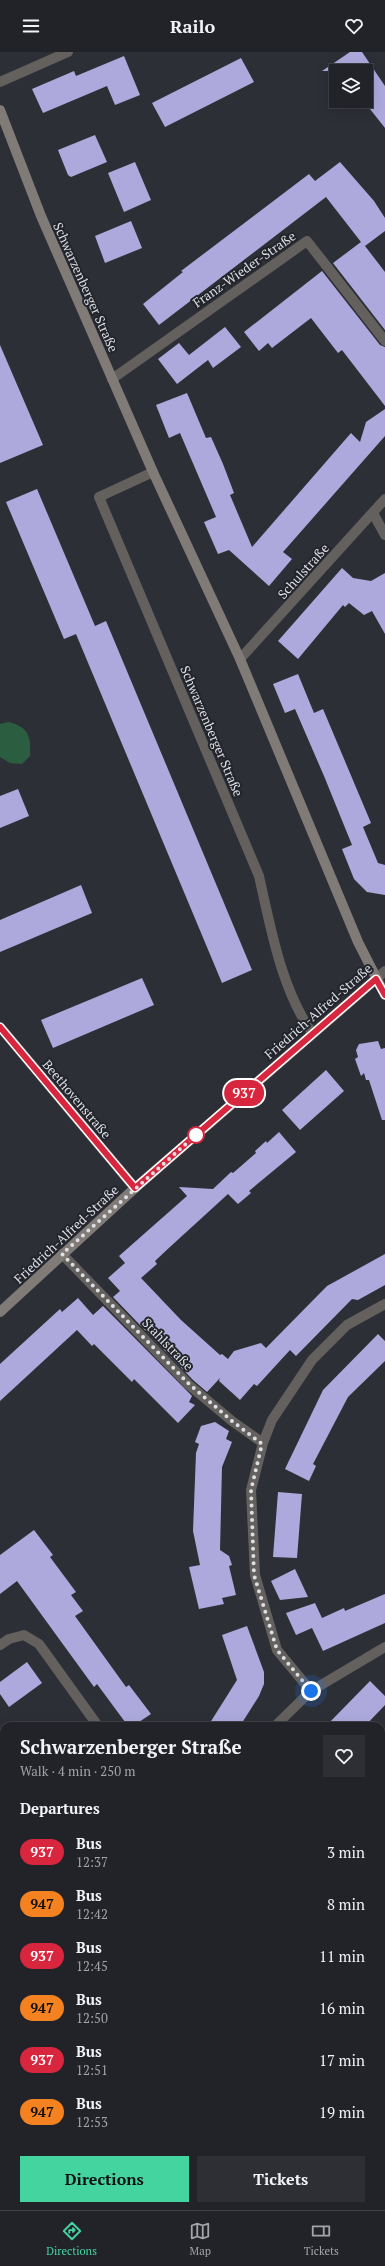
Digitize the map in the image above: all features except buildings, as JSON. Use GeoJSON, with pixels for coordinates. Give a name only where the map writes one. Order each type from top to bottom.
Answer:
{"type":"FeatureCollection","features":[{"type":"Feature","properties":{"kind":"main road","name":"Schwarzenberger Straße"},"geometry":{"type":"LineString","coordinates":[[0,110],[41,216],[153,472],[240,659],[358,942],[385,995]]}},
{"type":"Feature","properties":{"kind":"main road","name":"Friedrich-Alfred-Straße"},"geometry":{"type":"LineString","coordinates":[[0,1312],[135,1188],[376,979]]}},
{"type":"Feature","properties":{"kind":"street"},"geometry":{"type":"LineString","coordinates":[[0,82],[68,52]]}},
{"type":"Feature","properties":{"kind":"street","name":"Franz-Wieder-Straße"},"geometry":{"type":"LineString","coordinates":[[112,379],[307,241],[385,341]]}},
{"type":"Feature","properties":{"kind":"street","name":"Schwarzenberger Straße"},"geometry":{"type":"LineString","coordinates":[[153,472],[99,497],[259,876],[273,941],[285,977],[301,1017],[312,1033]]}},
{"type":"Feature","properties":{"kind":"street","name":"Schulstraße"},"geometry":{"type":"LineString","coordinates":[[240,659],[385,499]]}},
{"type":"Feature","properties":{"kind":"street"},"geometry":{"type":"LineString","coordinates":[[373,513],[385,536]]}},
{"type":"Feature","properties":{"kind":"street","name":"Friedrich-Alfred-Straße"},"geometry":{"type":"LineString","coordinates":[[376,979],[385,971]]}},
{"type":"Feature","properties":{"kind":"street","name":"Beethovenstraße"},"geometry":{"type":"LineString","coordinates":[[0,1027],[135,1188]]}},
{"type":"Feature","properties":{"kind":"street","name":"Stahlstraße"},"geometry":{"type":"LineString","coordinates":[[62,1254],[189,1384],[232,1421],[262,1444]]}},
{"type":"Feature","properties":{"kind":"street"},"geometry":{"type":"LineString","coordinates":[[311,1691],[277,1650],[254,1575],[251,1490],[262,1444],[272,1420],[312,1360],[347,1325],[385,1304]]}},
{"type":"Feature","properties":{"kind":"street"},"geometry":{"type":"LineString","coordinates":[[0,1645],[9,1638],[24,1635],[39,1644],[95,1722]]}},
{"type":"Feature","properties":{"kind":"street"},"geometry":{"type":"LineString","coordinates":[[279,1722],[311,1691],[385,1647]]}},
{"type":"Feature","properties":{"kind":"green space"},"geometry":{"type":"Polygon","coordinates":[[[8,722],[15,724],[24,730],[29,738],[30,756],[22,764],[10,763],[0,757],[0,724],[8,722]]]}},
{"type":"Feature","properties":{"kind":"bus line","name":"937"},"geometry":{"type":"LineString","coordinates":[[0,1027],[135,1188],[376,979],[385,995]]}},
{"type":"Feature","properties":{"kind":"route"},"geometry":{"type":"LineString","coordinates":[[196,1135],[62,1254],[189,1384],[232,1421],[262,1444],[251,1490],[254,1575],[277,1650],[311,1691]]}}]}
